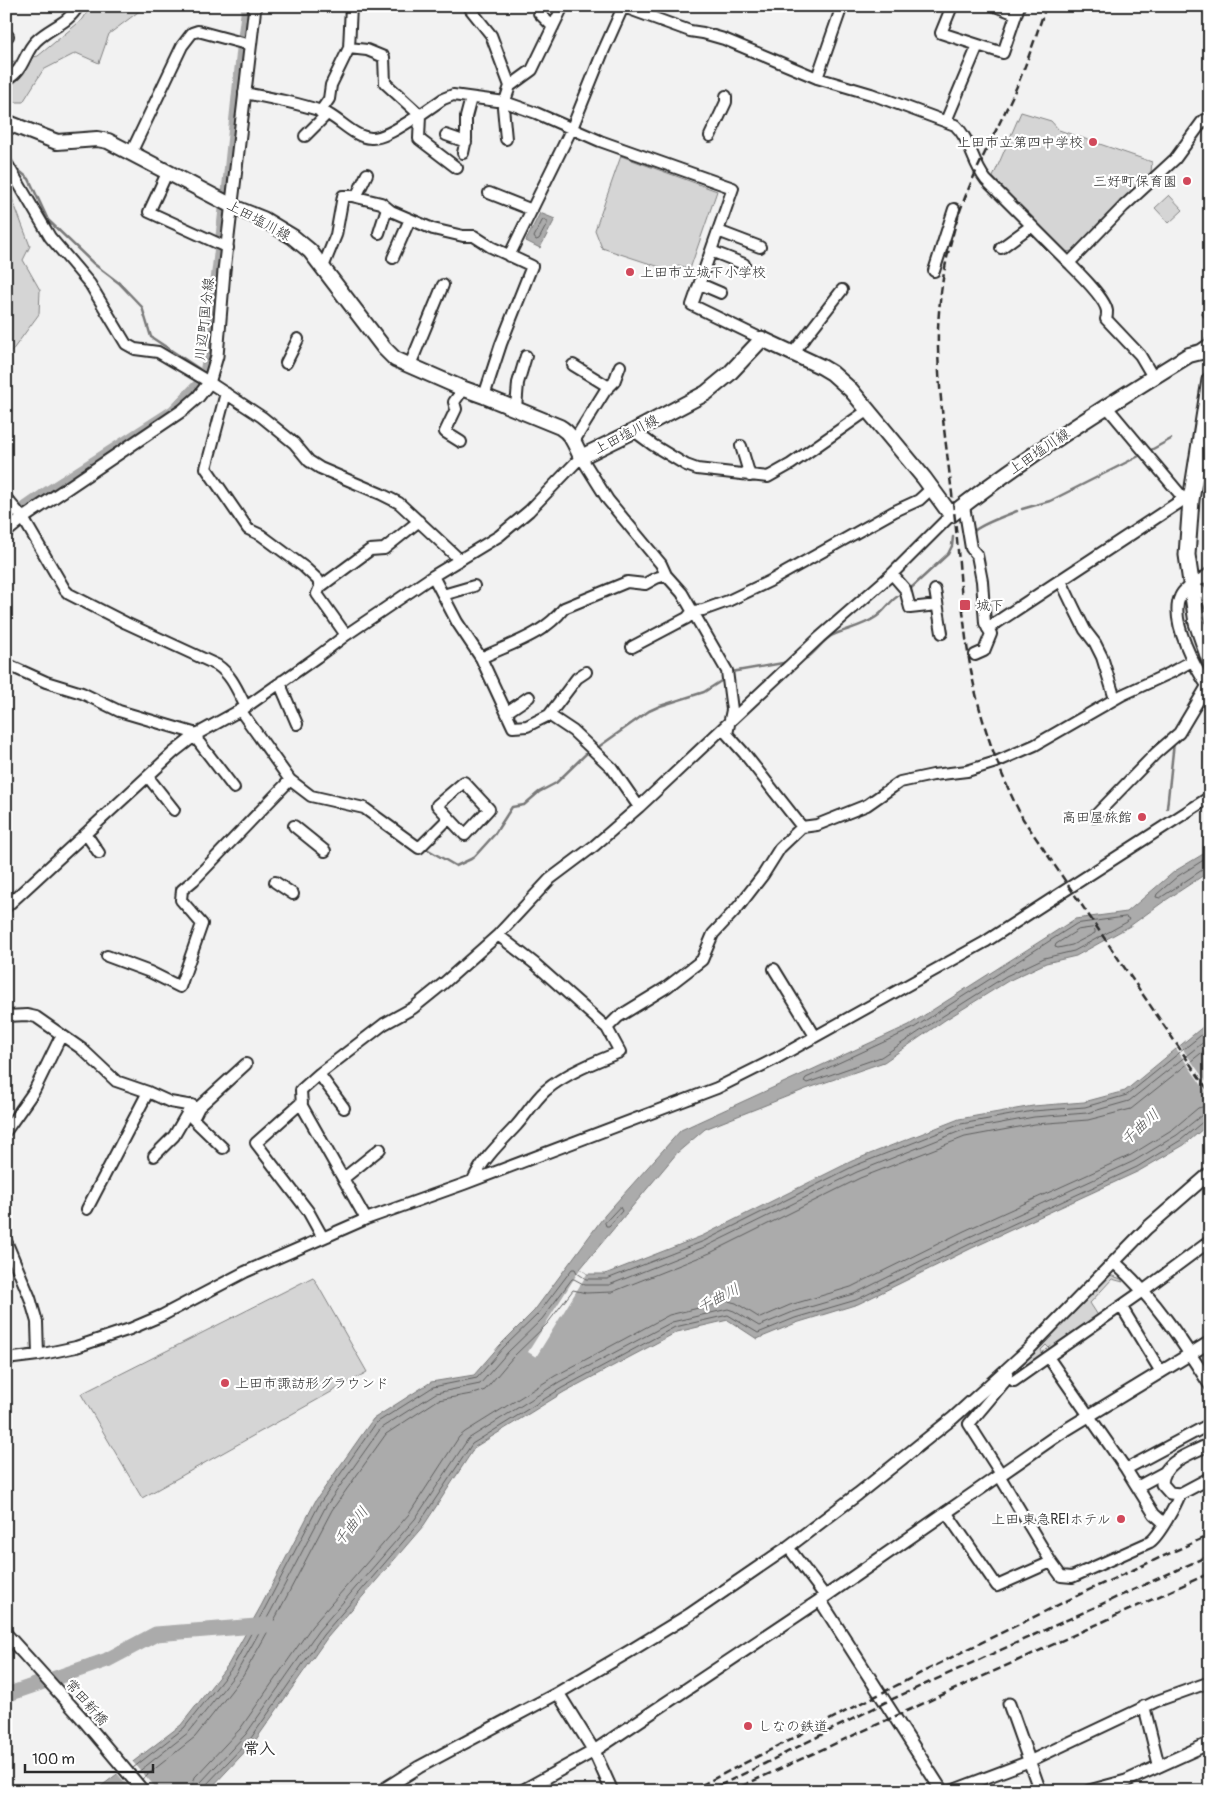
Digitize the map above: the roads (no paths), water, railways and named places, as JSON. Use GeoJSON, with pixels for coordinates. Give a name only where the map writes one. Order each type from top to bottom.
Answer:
{"type":"FeatureCollection","features":[{"type":"Feature","properties":{"kind":"main road","name":"上田塩川線"},"geometry":{"type":"LineString","coordinates":[[6,122],[58,142],[97,139],[108,141],[167,173],[263,219],[310,250],[384,348],[395,359],[459,388],[516,408],[560,427],[574,441],[581,457],[706,393],[729,374],[762,338]]}},
{"type":"Feature","properties":{"kind":"main road"},"geometry":{"type":"LineString","coordinates":[[762,338],[832,373],[851,390],[952,515]]}},
{"type":"Feature","properties":{"kind":"main road","name":"上田塩川線"},"geometry":{"type":"LineString","coordinates":[[952,515],[1002,476],[1153,377],[1189,355],[1201,352],[1210,346]]}},
{"type":"Feature","properties":{"kind":"main road"},"geometry":{"type":"LineString","coordinates":[[1210,380],[1187,499],[1187,555],[1197,623],[1210,661]]}},
{"type":"Feature","properties":{"kind":"street"},"geometry":{"type":"LineString","coordinates":[[6,80],[22,66],[35,42],[70,18],[78,6]]}},
{"type":"Feature","properties":{"kind":"street","name":"川辺町国分線"},"geometry":{"type":"LineString","coordinates":[[6,532],[23,518],[184,410],[198,397],[204,379],[217,356],[244,93],[255,6]]}},
{"type":"Feature","properties":{"kind":"street"},"geometry":{"type":"LineString","coordinates":[[305,136],[323,113],[329,99],[331,85],[349,48],[352,6]]}},
{"type":"Feature","properties":{"kind":"street"},"geometry":{"type":"LineString","coordinates":[[470,6],[471,10],[491,34],[510,86],[503,107],[506,139]]}},
{"type":"Feature","properties":{"kind":"street"},"geometry":{"type":"LineString","coordinates":[[510,86],[532,70],[562,6]]}},
{"type":"Feature","properties":{"kind":"street"},"geometry":{"type":"LineString","coordinates":[[817,78],[842,6]]}},
{"type":"Feature","properties":{"kind":"street"},"geometry":{"type":"LineString","coordinates":[[952,6],[941,33],[1002,53],[1018,10],[995,6]]}},
{"type":"Feature","properties":{"kind":"street"},"geometry":{"type":"LineString","coordinates":[[509,256],[572,128],[622,7],[690,31],[724,39],[817,78],[871,94],[955,125],[969,146],[977,170],[1089,284],[1107,311],[1106,319],[1140,355],[1153,377]]}},
{"type":"Feature","properties":{"kind":"street"},"geometry":{"type":"LineString","coordinates":[[539,13],[553,27]]}},
{"type":"Feature","properties":{"kind":"street"},"geometry":{"type":"LineString","coordinates":[[130,154],[182,46],[192,33],[198,31],[250,45]]}},
{"type":"Feature","properties":{"kind":"street"},"geometry":{"type":"LineString","coordinates":[[946,121],[978,45]]}},
{"type":"Feature","properties":{"kind":"street"},"geometry":{"type":"LineString","coordinates":[[349,48],[367,50],[384,57],[385,83],[420,115],[419,139],[457,168]]}},
{"type":"Feature","properties":{"kind":"street"},"geometry":{"type":"LineString","coordinates":[[244,93],[304,105],[323,113],[359,135],[370,138],[380,137],[452,95],[506,102],[600,141],[734,188],[692,304],[762,338]]}},
{"type":"Feature","properties":{"kind":"street"},"geometry":{"type":"LineString","coordinates":[[710,136],[726,102],[726,96]]}},
{"type":"Feature","properties":{"kind":"street"},"geometry":{"type":"LineString","coordinates":[[446,135],[464,147],[466,117],[471,98]]}},
{"type":"Feature","properties":{"kind":"street"},"geometry":{"type":"LineString","coordinates":[[1069,263],[1124,206],[1175,160],[1202,122],[1204,120],[1210,122]]}},
{"type":"Feature","properties":{"kind":"street"},"geometry":{"type":"LineString","coordinates":[[8,166],[50,237],[87,280],[126,344],[135,349],[158,352],[226,393],[294,443],[309,462],[399,503],[460,559]]}},
{"type":"Feature","properties":{"kind":"street"},"geometry":{"type":"LineString","coordinates":[[167,173],[149,212],[228,248]]}},
{"type":"Feature","properties":{"kind":"street"},"geometry":{"type":"LineString","coordinates":[[356,197],[367,174]]}},
{"type":"Feature","properties":{"kind":"street"},"geometry":{"type":"LineString","coordinates":[[490,193],[532,210]]}},
{"type":"Feature","properties":{"kind":"street"},"geometry":{"type":"LineString","coordinates":[[323,268],[336,236],[342,196],[356,197],[380,203],[410,220],[448,234],[474,236],[509,256],[532,266],[501,344],[484,396]]}},
{"type":"Feature","properties":{"kind":"street"},"geometry":{"type":"LineString","coordinates":[[379,232],[387,208]]}},
{"type":"Feature","properties":{"kind":"street"},"geometry":{"type":"LineString","coordinates":[[934,271],[954,209]]}},
{"type":"Feature","properties":{"kind":"street"},"geometry":{"type":"LineString","coordinates":[[393,258],[410,220]]}},
{"type":"Feature","properties":{"kind":"street"},"geometry":{"type":"LineString","coordinates":[[1001,248],[1031,226]]}},
{"type":"Feature","properties":{"kind":"street"},"geometry":{"type":"LineString","coordinates":[[718,231],[760,247]]}},
{"type":"Feature","properties":{"kind":"street"},"geometry":{"type":"LineString","coordinates":[[711,251],[744,264]]}},
{"type":"Feature","properties":{"kind":"street"},"geometry":{"type":"LineString","coordinates":[[700,284],[721,293]]}},
{"type":"Feature","properties":{"kind":"street"},"geometry":{"type":"LineString","coordinates":[[410,365],[443,285]]}},
{"type":"Feature","properties":{"kind":"street"},"geometry":{"type":"LineString","coordinates":[[793,353],[842,290]]}},
{"type":"Feature","properties":{"kind":"street"},"geometry":{"type":"LineString","coordinates":[[286,363],[298,338]]}},
{"type":"Feature","properties":{"kind":"street"},"geometry":{"type":"LineString","coordinates":[[516,408],[518,383],[526,356]]}},
{"type":"Feature","properties":{"kind":"street"},"geometry":{"type":"LineString","coordinates":[[573,364],[609,387]]}},
{"type":"Feature","properties":{"kind":"street"},"geometry":{"type":"LineString","coordinates":[[574,441],[614,382],[620,366]]}},
{"type":"Feature","properties":{"kind":"street"},"geometry":{"type":"LineString","coordinates":[[459,388],[459,395],[454,402],[456,409],[445,432],[461,442]]}},
{"type":"Feature","properties":{"kind":"street"},"geometry":{"type":"LineString","coordinates":[[226,393],[206,468],[248,529],[261,535],[304,567],[318,580],[320,587]]}},
{"type":"Feature","properties":{"kind":"street"},"geometry":{"type":"LineString","coordinates":[[988,628],[1187,499],[1107,408]]}},
{"type":"Feature","properties":{"kind":"street"},"geometry":{"type":"LineString","coordinates":[[634,431],[653,446],[686,465],[697,469],[768,477],[868,410]]}},
{"type":"Feature","properties":{"kind":"street"},"geometry":{"type":"LineString","coordinates":[[741,446],[750,476]]}},
{"type":"Feature","properties":{"kind":"street"},"geometry":{"type":"LineString","coordinates":[[6,907],[174,752],[197,734],[243,709],[346,635],[433,576],[499,536],[529,511],[581,457],[608,500],[661,564],[666,575],[682,593],[693,611],[727,671],[732,710],[727,734],[802,827]]}},
{"type":"Feature","properties":{"kind":"street"},"geometry":{"type":"LineString","coordinates":[[632,647],[687,618],[693,611],[703,610],[770,581],[895,511],[919,500],[932,488]]}},
{"type":"Feature","properties":{"kind":"street"},"geometry":{"type":"LineString","coordinates":[[6,498],[23,518],[65,590],[70,594],[126,623],[217,665],[233,681],[243,709],[290,780],[311,796],[364,808],[419,848],[448,818]]}},
{"type":"Feature","properties":{"kind":"street"},"geometry":{"type":"LineString","coordinates":[[964,506],[971,548],[977,555],[982,581],[985,623],[991,634],[984,650],[976,656]]}},
{"type":"Feature","properties":{"kind":"street"},"geometry":{"type":"LineString","coordinates":[[366,1219],[302,1106],[301,1090],[384,1024],[413,1008],[444,983],[498,935],[550,878],[594,846],[639,807],[820,637],[892,574],[952,515]]}},
{"type":"Feature","properties":{"kind":"street"},"geometry":{"type":"LineString","coordinates":[[346,635],[317,594],[320,587],[370,550],[384,548],[419,521]]}},
{"type":"Feature","properties":{"kind":"street"},"geometry":{"type":"LineString","coordinates":[[1094,817],[1156,753],[1179,733],[1209,688],[1192,661],[1179,620],[1178,605],[1180,595],[1210,573]]}},
{"type":"Feature","properties":{"kind":"street"},"geometry":{"type":"LineString","coordinates":[[892,574],[905,589],[910,608],[937,605]]}},
{"type":"Feature","properties":{"kind":"street"},"geometry":{"type":"LineString","coordinates":[[481,658],[544,629],[564,608],[627,582],[645,584],[666,575]]}},
{"type":"Feature","properties":{"kind":"street"},"geometry":{"type":"LineString","coordinates":[[433,576],[457,622],[481,658],[513,727],[527,726],[549,715],[577,678],[586,672]]}},
{"type":"Feature","properties":{"kind":"street"},"geometry":{"type":"LineString","coordinates":[[1061,581],[1085,630],[1096,643],[1115,699]]}},
{"type":"Feature","properties":{"kind":"street"},"geometry":{"type":"LineString","coordinates":[[1192,585],[1205,594],[1210,605]]}},
{"type":"Feature","properties":{"kind":"street"},"geometry":{"type":"LineString","coordinates":[[443,595],[474,586]]}},
{"type":"Feature","properties":{"kind":"street"},"geometry":{"type":"LineString","coordinates":[[935,590],[942,633]]}},
{"type":"Feature","properties":{"kind":"street"},"geometry":{"type":"LineString","coordinates":[[607,1028],[618,1017],[667,986],[702,960],[713,934],[763,876],[780,848],[802,827],[817,825],[866,805],[900,782],[932,775],[967,771],[996,762],[1044,740],[1115,699],[1192,661]]}},
{"type":"Feature","properties":{"kind":"street"},"geometry":{"type":"LineString","coordinates":[[6,664],[46,682],[82,693],[119,711],[197,734]]}},
{"type":"Feature","properties":{"kind":"street"},"geometry":{"type":"LineString","coordinates":[[282,681],[282,689],[297,724]]}},
{"type":"Feature","properties":{"kind":"street"},"geometry":{"type":"LineString","coordinates":[[507,712],[529,697]]}},
{"type":"Feature","properties":{"kind":"street"},"geometry":{"type":"LineString","coordinates":[[549,715],[573,731],[612,768],[639,807]]}},
{"type":"Feature","properties":{"kind":"street"},"geometry":{"type":"LineString","coordinates":[[197,734],[198,741],[234,788]]}},
{"type":"Feature","properties":{"kind":"street"},"geometry":{"type":"LineString","coordinates":[[148,777],[174,810]]}},
{"type":"Feature","properties":{"kind":"street"},"geometry":{"type":"LineString","coordinates":[[107,956],[150,972],[180,987],[202,924],[181,900],[182,890],[194,880],[290,780]]}},
{"type":"Feature","properties":{"kind":"street"},"geometry":{"type":"LineString","coordinates":[[464,782],[489,809],[465,835],[448,818],[437,805],[464,782]]}},
{"type":"Feature","properties":{"kind":"street"},"geometry":{"type":"LineString","coordinates":[[6,1359],[76,1347],[130,1329],[163,1315],[245,1272],[366,1219],[718,1088],[775,1059],[984,942],[1210,798]]}},
{"type":"Feature","properties":{"kind":"street"},"geometry":{"type":"LineString","coordinates":[[294,826],[325,851]]}},
{"type":"Feature","properties":{"kind":"street"},"geometry":{"type":"LineString","coordinates":[[86,834],[99,853]]}},
{"type":"Feature","properties":{"kind":"street"},"geometry":{"type":"LineString","coordinates":[[274,882],[293,894]]}},
{"type":"Feature","properties":{"kind":"street"},"geometry":{"type":"LineString","coordinates":[[473,1180],[498,1144],[546,1090],[585,1066],[620,1052],[607,1028],[534,963],[498,935]]}},
{"type":"Feature","properties":{"kind":"street"},"geometry":{"type":"LineString","coordinates":[[774,970],[815,1036]]}},
{"type":"Feature","properties":{"kind":"street"},"geometry":{"type":"LineString","coordinates":[[6,1016],[26,1015],[36,1017],[60,1036],[82,1049],[116,1081],[170,1102],[195,1106]]}},
{"type":"Feature","properties":{"kind":"street"},"geometry":{"type":"LineString","coordinates":[[6,1130],[34,1091],[60,1036]]}},
{"type":"Feature","properties":{"kind":"street"},"geometry":{"type":"LineString","coordinates":[[154,1156],[174,1136],[195,1106],[246,1064]]}},
{"type":"Feature","properties":{"kind":"street"},"geometry":{"type":"LineString","coordinates":[[319,1074],[344,1108]]}},
{"type":"Feature","properties":{"kind":"street"},"geometry":{"type":"LineString","coordinates":[[87,1209],[148,1092]]}},
{"type":"Feature","properties":{"kind":"street"},"geometry":{"type":"LineString","coordinates":[[302,1102],[256,1143],[308,1211],[323,1238]]}},
{"type":"Feature","properties":{"kind":"street"},"geometry":{"type":"LineString","coordinates":[[195,1106],[193,1119],[223,1148]]}},
{"type":"Feature","properties":{"kind":"street"},"geometry":{"type":"LineString","coordinates":[[344,1178],[380,1149]]}},
{"type":"Feature","properties":{"kind":"street"},"geometry":{"type":"LineString","coordinates":[[381,1791],[418,1767],[558,1693],[690,1615],[788,1547],[940,1428],[1008,1369],[1147,1228],[1210,1174]]}},
{"type":"Feature","properties":{"kind":"street"},"geometry":{"type":"LineString","coordinates":[[6,1241],[30,1298],[37,1322],[38,1355]]}},
{"type":"Feature","properties":{"kind":"street"},"geometry":{"type":"LineString","coordinates":[[1014,1381],[1144,1290],[1210,1241]]}},
{"type":"Feature","properties":{"kind":"street"},"geometry":{"type":"LineString","coordinates":[[1115,1262],[1144,1290],[1210,1385]]}},
{"type":"Feature","properties":{"kind":"street"},"geometry":{"type":"LineString","coordinates":[[1121,1306],[1161,1372]]}},
{"type":"Feature","properties":{"kind":"street"},"geometry":{"type":"LineString","coordinates":[[522,1791],[594,1751],[823,1598],[1089,1415],[1210,1342]]}},
{"type":"Feature","properties":{"kind":"street"},"geometry":{"type":"LineString","coordinates":[[1048,1357],[1126,1469],[1154,1514],[1164,1523]]}},
{"type":"Feature","properties":{"kind":"street"},"geometry":{"type":"LineString","coordinates":[[1008,1369],[1006,1380],[970,1424],[1061,1576],[1072,1577],[1156,1538],[1175,1507],[1180,1494]]}},
{"type":"Feature","properties":{"kind":"street"},"geometry":{"type":"LineString","coordinates":[[1126,1469],[1210,1424]]}},
{"type":"Feature","properties":{"kind":"street"},"geometry":{"type":"LineString","coordinates":[[1183,1438],[1190,1454]]}},
{"type":"Feature","properties":{"kind":"street"},"geometry":{"type":"LineString","coordinates":[[1137,1487],[1163,1472],[1169,1466],[1210,1444]]}},
{"type":"Feature","properties":{"kind":"street"},"geometry":{"type":"LineString","coordinates":[[1163,1472],[1162,1484],[1166,1490],[1174,1494],[1180,1494],[1210,1478]]}},
{"type":"Feature","properties":{"kind":"street"},"geometry":{"type":"LineString","coordinates":[[946,1512],[997,1586],[1051,1562]]}},
{"type":"Feature","properties":{"kind":"street"},"geometry":{"type":"LineString","coordinates":[[788,1547],[823,1598],[942,1791]]}},
{"type":"Feature","properties":{"kind":"street","name":"常田新橋"},"geometry":{"type":"LineString","coordinates":[[6,1634],[80,1716],[143,1791]]}},
{"type":"Feature","properties":{"kind":"street"},"geometry":{"type":"LineString","coordinates":[[951,1791],[1030,1761],[1144,1706],[1210,1682]]}},
{"type":"Feature","properties":{"kind":"street"},"geometry":{"type":"LineString","coordinates":[[558,1693],[594,1751],[612,1791]]}},
{"type":"Feature","properties":{"kind":"street"},"geometry":{"type":"LineString","coordinates":[[1008,1704],[1040,1791]]}},
{"type":"Feature","properties":{"kind":"street"},"geometry":{"type":"LineString","coordinates":[[1144,1706],[1159,1766]]}},
{"type":"Feature","properties":{"kind":"street"},"geometry":{"type":"LineString","coordinates":[[1089,1791],[1126,1781],[1210,1743]]}},
{"type":"Feature","properties":{"kind":"water"},"geometry":{"type":"Polygon","coordinates":[[[540,213],[555,219],[540,248],[526,241],[540,213]]]}},
{"type":"Feature","properties":{"kind":"water"},"geometry":{"type":"Polygon","coordinates":[[[1210,850],[1210,871],[1130,926],[1076,956],[1046,963],[1008,981],[945,1020],[884,1062],[806,1089],[705,1129],[677,1153],[580,1269],[587,1274],[605,1274],[702,1236],[852,1161],[959,1119],[1033,1106],[1084,1102],[1125,1091],[1210,1021],[1210,1123],[1184,1145],[1139,1171],[972,1248],[858,1304],[796,1323],[757,1339],[728,1320],[677,1332],[564,1392],[475,1447],[424,1525],[327,1638],[255,1741],[211,1788],[207,1791],[95,1791],[181,1725],[228,1665],[316,1500],[373,1419],[431,1382],[474,1375],[500,1345],[534,1311],[605,1215],[681,1130],[909,1025],[1075,919],[1127,912],[1175,871],[1210,850]]]}},
{"type":"Feature","properties":{"kind":"waterway"},"geometry":{"type":"LineString","coordinates":[[242,37],[246,6]]}},
{"type":"Feature","properties":{"kind":"waterway"},"geometry":{"type":"LineString","coordinates":[[226,192],[241,49]]}},
{"type":"Feature","properties":{"kind":"waterway"},"geometry":{"type":"LineString","coordinates":[[12,167],[29,179],[48,220],[94,264],[119,283],[142,307],[151,337],[204,372]]}},
{"type":"Feature","properties":{"kind":"waterway"},"geometry":{"type":"LineString","coordinates":[[6,519],[172,410],[199,382],[206,362],[223,209]]}},
{"type":"Feature","properties":{"kind":"waterway"},"geometry":{"type":"LineString","coordinates":[[1151,450],[1171,439]]}},
{"type":"Feature","properties":{"kind":"waterway"},"geometry":{"type":"LineString","coordinates":[[1022,509],[1050,501],[1143,454]]}},
{"type":"Feature","properties":{"kind":"waterway"},"geometry":{"type":"LineString","coordinates":[[973,532],[987,523],[1017,511]]}},
{"type":"Feature","properties":{"kind":"waterway"},"geometry":{"type":"LineString","coordinates":[[909,590],[948,554],[952,546],[953,537]]}},
{"type":"Feature","properties":{"kind":"waterway"},"geometry":{"type":"LineString","coordinates":[[807,658],[833,635],[876,617],[901,594]]}},
{"type":"Feature","properties":{"kind":"waterway"},"geometry":{"type":"LineString","coordinates":[[731,672],[788,661]]}},
{"type":"Feature","properties":{"kind":"waterway"},"geometry":{"type":"LineString","coordinates":[[597,748],[649,711],[704,692],[721,681]]}},
{"type":"Feature","properties":{"kind":"waterway"},"geometry":{"type":"LineString","coordinates":[[1167,808],[1174,742]]}},
{"type":"Feature","properties":{"kind":"waterway"},"geometry":{"type":"LineString","coordinates":[[425,848],[456,866],[471,859],[494,835],[512,807],[524,805],[539,792],[556,783],[589,751]]}},
{"type":"Feature","properties":{"kind":"waterway","name":"千曲川"},"geometry":{"type":"LineString","coordinates":[[6,1695],[107,1660],[156,1634],[268,1625]]}},
{"type":"Feature","properties":{"kind":"waterway"},"geometry":{"type":"LineString","coordinates":[[1018,1791],[1022,1790]]}},
{"type":"Feature","properties":{"kind":"railway"},"geometry":{"type":"LineString","coordinates":[[1046,6],[1017,86],[966,196],[949,247],[941,290],[938,333],[940,388],[969,659],[983,721],[1005,781],[1023,819],[1210,1093]]}},
{"type":"Feature","properties":{"kind":"railway"},"geometry":{"type":"LineString","coordinates":[[690,1791],[964,1651],[1093,1588],[1210,1535]]}},
{"type":"Feature","properties":{"kind":"railway"},"geometry":{"type":"LineString","coordinates":[[708,1791],[886,1702],[1210,1555]]}},
{"type":"Feature","properties":{"kind":"railway"},"geometry":{"type":"LineString","coordinates":[[731,1791],[1210,1573]]}},
{"type":"Feature","properties":{"kind":"place","name":"上田市立第四中学校"},"geometry":{"type":"Point","coordinates":[1093,142]}},
{"type":"Feature","properties":{"kind":"place","name":"三好町保育園"},"geometry":{"type":"Point","coordinates":[1187,181]}},
{"type":"Feature","properties":{"kind":"place","name":"上田市立城下小学校"},"geometry":{"type":"Point","coordinates":[630,272]}},
{"type":"Feature","properties":{"kind":"place","name":"城下"},"geometry":{"type":"Point","coordinates":[965,605]}},
{"type":"Feature","properties":{"kind":"place","name":"高田屋旅館"},"geometry":{"type":"Point","coordinates":[1142,817]}},
{"type":"Feature","properties":{"kind":"place","name":"上田市諏訪形グラウンド"},"geometry":{"type":"Point","coordinates":[225,1383]}},
{"type":"Feature","properties":{"kind":"place","name":"上田 東急REIホテル"},"geometry":{"type":"Point","coordinates":[1121,1519]}},
{"type":"Feature","properties":{"kind":"place","name":"しなの鉄道"},"geometry":{"type":"Point","coordinates":[748,1726]}},
{"type":"Feature","properties":{"kind":"district","name":"常入"},"geometry":{"type":"Point","coordinates":[259,1748]}}]}
